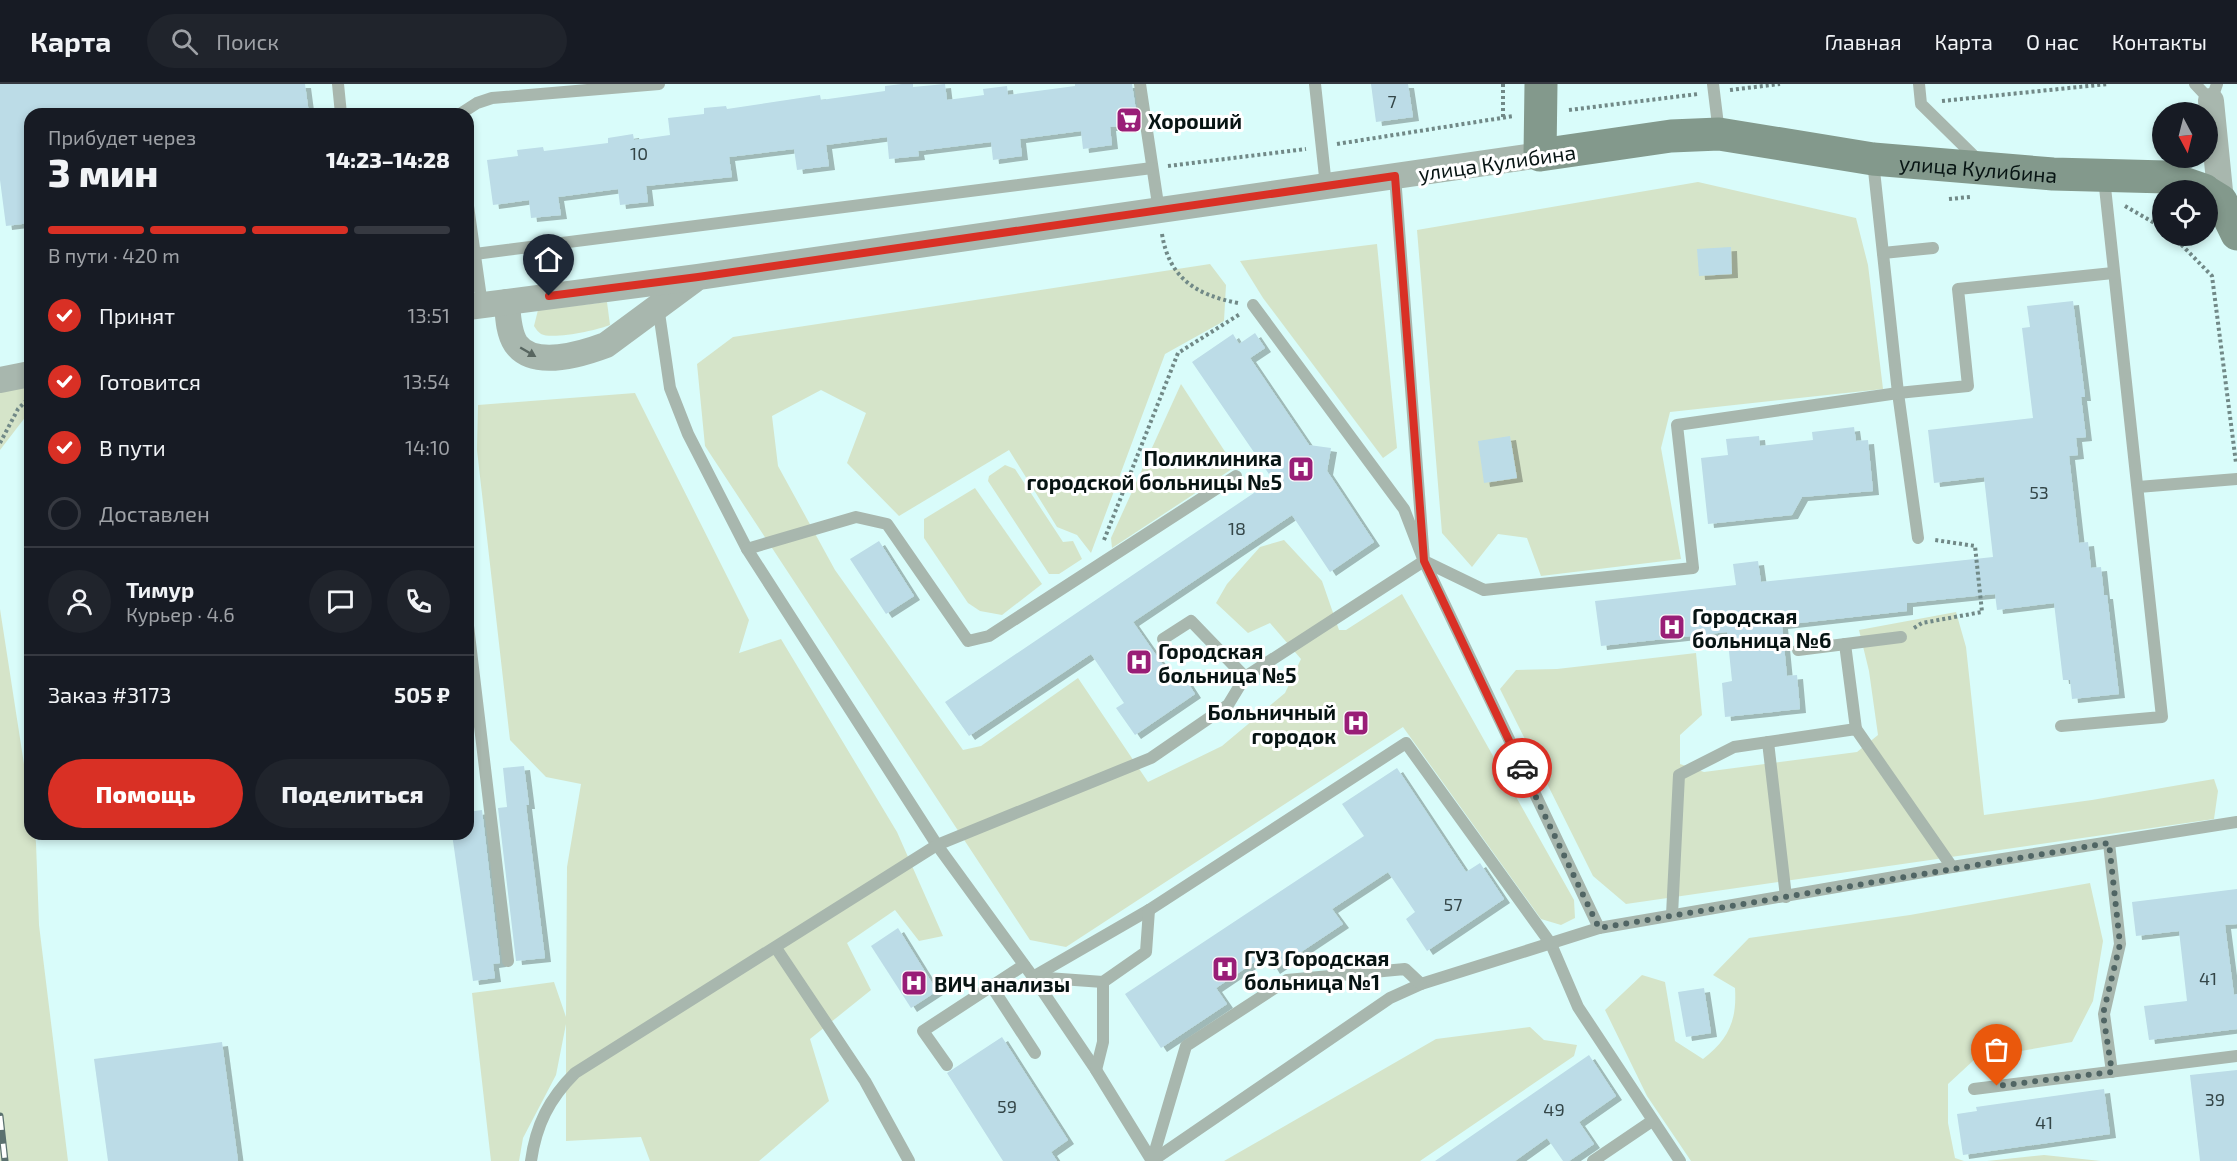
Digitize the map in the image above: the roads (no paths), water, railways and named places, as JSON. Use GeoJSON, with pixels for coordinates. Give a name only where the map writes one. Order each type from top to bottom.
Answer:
{"type":"FeatureCollection","features":[{"type":"Feature","properties":{"kind":"street"},"geometry":{"type":"LineString","coordinates":[[2208,90],[2211,180]]}},
{"type":"Feature","properties":{"kind":"street"},"geometry":{"type":"LineString","coordinates":[[1540,155],[1541,98]]}},
{"type":"Feature","properties":{"kind":"street","name":"улица Кулибина"},"geometry":{"type":"LineString","coordinates":[[486,304],[698,277],[1671,136],[1719,134],[1872,159],[1987,170],[2166,177],[2174,180]]}},
{"type":"Feature","properties":{"kind":"street"},"geometry":{"type":"LineString","coordinates":[[2218,206],[2237,234]]}},
{"type":"Feature","properties":{"kind":"street"},"geometry":{"type":"LineString","coordinates":[[486,304],[509,326],[516,344],[525,353],[536,357],[575,354],[606,345],[698,277]]}},
{"type":"Feature","properties":{"kind":"street"},"geometry":{"type":"LineString","coordinates":[[0,380],[24,375]]}},
{"type":"Feature","properties":{"kind":"lane"},"geometry":{"type":"LineString","coordinates":[[338,84],[340,108]]}},
{"type":"Feature","properties":{"kind":"lane"},"geometry":{"type":"LineString","coordinates":[[469,108],[492,98],[659,84]]}},
{"type":"Feature","properties":{"kind":"lane"},"geometry":{"type":"LineString","coordinates":[[1140,84],[1159,211]]}},
{"type":"Feature","properties":{"kind":"lane"},"geometry":{"type":"LineString","coordinates":[[1315,84],[1326,186]]}},
{"type":"Feature","properties":{"kind":"lane"},"geometry":{"type":"LineString","coordinates":[[1919,84],[1921,104],[1987,170]]}},
{"type":"Feature","properties":{"kind":"lane"},"geometry":{"type":"LineString","coordinates":[[1713,88],[1719,134]]}},
{"type":"Feature","properties":{"kind":"lane"},"geometry":{"type":"LineString","coordinates":[[1872,159],[1898,393],[1918,538]]}},
{"type":"Feature","properties":{"kind":"lane"},"geometry":{"type":"LineString","coordinates":[[475,254],[1152,168]]}},
{"type":"Feature","properties":{"kind":"lane"},"geometry":{"type":"LineString","coordinates":[[2061,726],[2162,717],[2104,174]]}},
{"type":"Feature","properties":{"kind":"lane"},"geometry":{"type":"LineString","coordinates":[[1395,176],[1424,561]]}},
{"type":"Feature","properties":{"kind":"lane"},"geometry":{"type":"LineString","coordinates":[[474,247],[486,304]]}},
{"type":"Feature","properties":{"kind":"lane"},"geometry":{"type":"LineString","coordinates":[[1883,253],[1933,248]]}},
{"type":"Feature","properties":{"kind":"lane"},"geometry":{"type":"LineString","coordinates":[[1424,561],[1484,590],[1693,568],[1677,425],[1898,393],[1968,386],[1958,289],[2113,273]]}},
{"type":"Feature","properties":{"kind":"lane"},"geometry":{"type":"LineString","coordinates":[[658,305],[670,388],[688,434],[747,549],[937,845],[1033,977],[1096,1070],[1152,1161]]}},
{"type":"Feature","properties":{"kind":"lane"},"geometry":{"type":"LineString","coordinates":[[1253,305],[1404,509],[1424,561],[1599,928]]}},
{"type":"Feature","properties":{"kind":"lane"},"geometry":{"type":"LineString","coordinates":[[747,549],[855,518],[887,524],[968,641],[989,636],[1236,476]]}},
{"type":"Feature","properties":{"kind":"lane"},"geometry":{"type":"LineString","coordinates":[[2138,487],[2237,479]]}},
{"type":"Feature","properties":{"kind":"lane"},"geometry":{"type":"LineString","coordinates":[[531,1161],[537,1129],[547,1106],[575,1073],[937,845],[1150,758],[1228,705],[1245,677],[1424,561]]}},
{"type":"Feature","properties":{"kind":"lane"},"geometry":{"type":"LineString","coordinates":[[1163,639],[1191,621],[1245,677]]}},
{"type":"Feature","properties":{"kind":"lane"},"geometry":{"type":"LineString","coordinates":[[1798,650],[1901,637]]}},
{"type":"Feature","properties":{"kind":"lane"},"geometry":{"type":"LineString","coordinates":[[1845,644],[1856,729],[1952,867]]}},
{"type":"Feature","properties":{"kind":"lane"},"geometry":{"type":"LineString","coordinates":[[474,676],[508,961]]}},
{"type":"Feature","properties":{"kind":"lane"},"geometry":{"type":"LineString","coordinates":[[1672,915],[1679,775],[1734,747],[1856,729]]}},
{"type":"Feature","properties":{"kind":"lane"},"geometry":{"type":"LineString","coordinates":[[1768,742],[1786,897]]}},
{"type":"Feature","properties":{"kind":"lane"},"geometry":{"type":"LineString","coordinates":[[1033,977],[1149,910],[1406,743],[1551,944],[1578,1007],[1680,1161]]}},
{"type":"Feature","properties":{"kind":"lane"},"geometry":{"type":"LineString","coordinates":[[1152,1161],[1390,998],[1421,984],[1599,928],[1952,867],[2237,822]]}},
{"type":"Feature","properties":{"kind":"lane"},"geometry":{"type":"LineString","coordinates":[[2109,843],[2120,944],[2103,1014],[2112,1072]]}},
{"type":"Feature","properties":{"kind":"lane"},"geometry":{"type":"LineString","coordinates":[[1033,977],[1102,982],[1146,952],[1149,910]]}},
{"type":"Feature","properties":{"kind":"lane"},"geometry":{"type":"LineString","coordinates":[[776,948],[866,1081],[909,1161]]}},
{"type":"Feature","properties":{"kind":"lane"},"geometry":{"type":"LineString","coordinates":[[947,1065],[922,1031],[1024,965]]}},
{"type":"Feature","properties":{"kind":"lane"},"geometry":{"type":"LineString","coordinates":[[1152,1161],[1186,1046],[1287,980],[1405,969],[1421,984]]}},
{"type":"Feature","properties":{"kind":"lane"},"geometry":{"type":"LineString","coordinates":[[1096,1070],[1103,1042],[1102,982]]}},
{"type":"Feature","properties":{"kind":"lane"},"geometry":{"type":"LineString","coordinates":[[992,987],[1035,1053]]}},
{"type":"Feature","properties":{"kind":"lane"},"geometry":{"type":"LineString","coordinates":[[1974,1089],[2237,1056]]}},
{"type":"Feature","properties":{"kind":"lane"},"geometry":{"type":"LineString","coordinates":[[1593,1161],[1652,1120]]}},
{"type":"Feature","properties":{"kind":"railway"},"geometry":{"type":"LineString","coordinates":[[0,1116],[5,1161]]}},
{"type":"Feature","properties":{"kind":"place","name":"Хороший"},"geometry":{"type":"Point","coordinates":[1129,120]}},
{"type":"Feature","properties":{"kind":"place","name":"Поликлиника городской больницы №5"},"geometry":{"type":"Point","coordinates":[1301,469]}},
{"type":"Feature","properties":{"kind":"place","name":"Городская больница №6"},"geometry":{"type":"Point","coordinates":[1672,627]}},
{"type":"Feature","properties":{"kind":"place","name":"Городская больница №5"},"geometry":{"type":"Point","coordinates":[1139,662]}},
{"type":"Feature","properties":{"kind":"place","name":"Больничный городок"},"geometry":{"type":"Point","coordinates":[1356,723]}},
{"type":"Feature","properties":{"kind":"place","name":"ГУЗ Городская больница №1"},"geometry":{"type":"Point","coordinates":[1225,969]}},
{"type":"Feature","properties":{"kind":"place","name":"ВИЧ анализы"},"geometry":{"type":"Point","coordinates":[914,983]}}]}
